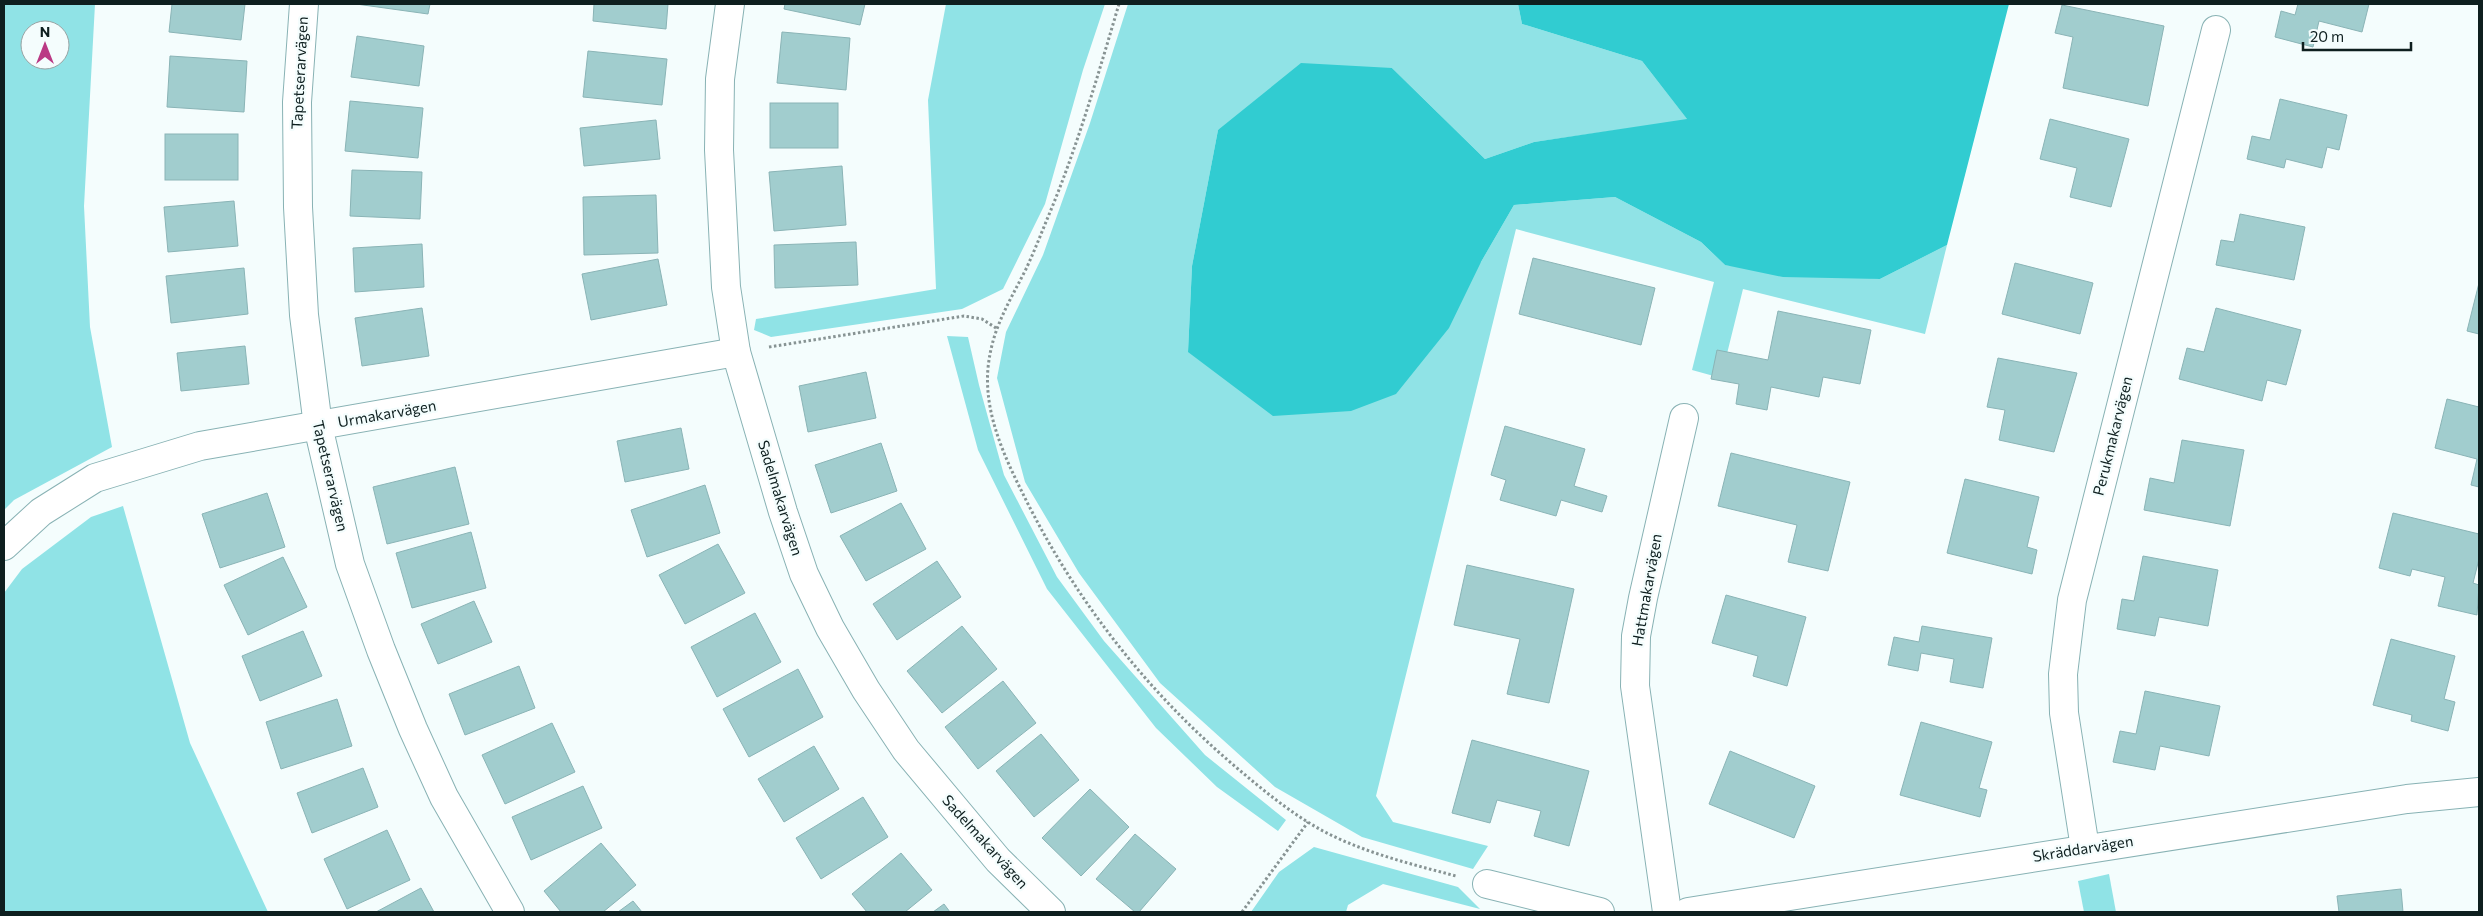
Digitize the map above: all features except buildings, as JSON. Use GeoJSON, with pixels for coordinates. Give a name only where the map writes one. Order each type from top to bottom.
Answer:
{"type":"FeatureCollection","features":[{"type":"Feature","properties":{"kind":"street","name":"Tapetserarvägen"},"geometry":{"type":"LineString","coordinates":[[304,4],[297,102],[298,207],[304,315],[318,426],[350,564],[392,676],[444,797],[510,912]]}},
{"type":"Feature","properties":{"kind":"street","name":"Sadelmakarvägen"},"geometry":{"type":"LineString","coordinates":[[730,4],[720,79],[719,150],[726,287],[736,352],[783,512],[804,574],[830,628],[866,690],[906,750],[998,860],[1051,912]]}},
{"type":"Feature","properties":{"kind":"street","name":"Perukmakarvägen"},"geometry":{"type":"LineString","coordinates":[[2085,848],[2064,713],[2063,674],[2072,600],[2216,30]]}},
{"type":"Feature","properties":{"kind":"street","name":"Urmakarvägen"},"geometry":{"type":"LineString","coordinates":[[4,546],[41,512],[95,478],[200,446],[736,352]]}},
{"type":"Feature","properties":{"kind":"street","name":"Hattmakarvägen"},"geometry":{"type":"LineString","coordinates":[[1667,912],[1635,686],[1636,636],[1642,598],[1684,418]]}},
{"type":"Feature","properties":{"kind":"street","name":"Skräddarvägen"},"geometry":{"type":"LineString","coordinates":[[1688,912],[2085,848],[2407,799],[2479,792]]}},
{"type":"Feature","properties":{"kind":"street"},"geometry":{"type":"LineString","coordinates":[[1487,884],[1600,912]]}},
{"type":"Feature","properties":{"kind":"path"},"geometry":{"type":"LineString","coordinates":[[1120,4],[1080,127],[1049,214],[1026,269],[996,328],[988,370],[988,395],[992,417],[1014,474],[1044,536],[1063,569],[1130,664],[1177,714],[1261,788],[1308,822],[1358,846],[1391,858],[1487,884]]}},
{"type":"Feature","properties":{"kind":"path"},"geometry":{"type":"LineString","coordinates":[[736,352],[964,316],[982,319],[996,328]]}},
{"type":"Feature","properties":{"kind":"path"},"geometry":{"type":"LineString","coordinates":[[1242,912],[1308,822]]}},
{"type":"Feature","properties":{"kind":"shaded area"},"geometry":{"type":"Polygon","coordinates":[[[4,4],[95,4],[84,206],[90,327],[112,447],[14,500],[4,510],[4,4]]]}},
{"type":"Feature","properties":{"kind":"shaded area"},"geometry":{"type":"Polygon","coordinates":[[[946,4],[1105,4],[1083,70],[1045,204],[1003,289],[962,309],[771,337],[754,330],[756,319],[936,289],[928,100],[946,4]]]}},
{"type":"Feature","properties":{"kind":"shaded area"},"geometry":{"type":"Polygon","coordinates":[[[1128,4],[1518,4],[1522,24],[1642,61],[1688,120],[1534,142],[1485,159],[1392,68],[1218,130],[1192,266],[1188,352],[1481,262],[1514,205],[1615,197],[1701,242],[1725,265],[1880,279],[1947,245],[1925,334],[1743,289],[1721,378],[1692,370],[1714,282],[1516,229],[1376,796],[1393,822],[1488,846],[1473,869],[1362,837],[1275,787],[1160,683],[1079,573],[1025,482],[997,378],[1006,332],[1043,255],[1090,123],[1128,4]]]}},
{"type":"Feature","properties":{"kind":"shaded area"},"geometry":{"type":"Polygon","coordinates":[[[1518,4],[2009,4],[1947,245],[1880,279],[1783,277],[1725,265],[1701,242],[1615,197],[1514,205],[1481,262],[1449,328],[1396,394],[1351,411],[1273,416],[1188,352],[1192,266],[1218,130],[1301,63],[1392,68],[1485,159],[1534,142],[1687,119],[1642,61],[1522,24],[1518,4]]]}},
{"type":"Feature","properties":{"kind":"shaded area"},"geometry":{"type":"Polygon","coordinates":[[[947,336],[968,337],[1004,475],[1057,577],[1104,641],[1205,755],[1286,820],[1278,831],[1217,787],[1156,728],[1047,589],[978,450],[947,336]]]}},
{"type":"Feature","properties":{"kind":"shaded area"},"geometry":{"type":"Polygon","coordinates":[[[123,506],[190,743],[268,912],[4,912],[4,593],[22,569],[91,517],[123,506]]]}},
{"type":"Feature","properties":{"kind":"shaded area"},"geometry":{"type":"Polygon","coordinates":[[[1314,847],[1458,887],[1480,909],[1383,884],[1348,905],[1346,912],[1251,912],[1279,872],[1314,847]]]}},
{"type":"Feature","properties":{"kind":"shaded area"},"geometry":{"type":"Polygon","coordinates":[[[2109,874],[2116,912],[2084,912],[2078,881],[2109,874]]]}}]}
